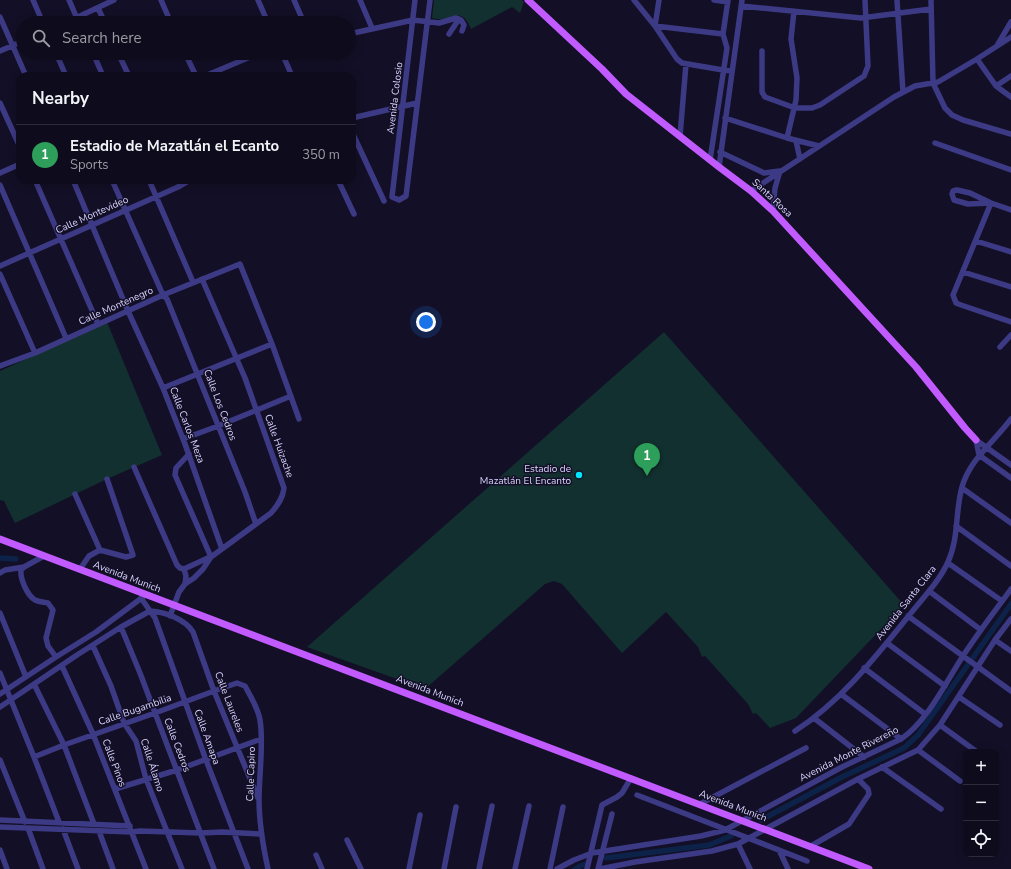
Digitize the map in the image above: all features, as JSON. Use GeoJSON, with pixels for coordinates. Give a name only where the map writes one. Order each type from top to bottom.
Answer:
{"type":"FeatureCollection","features":[{"type":"Feature","properties":{"kind":"main road","name":"Santa Rosa"},"geometry":{"type":"LineString","coordinates":[[531,1],[626,94],[719,167],[751,190],[773,210],[916,367],[976,440]]}},
{"type":"Feature","properties":{"kind":"main road","name":"Avenida Munich"},"geometry":{"type":"LineString","coordinates":[[0,539],[80,569],[144,596],[174,605],[854,862],[869,869]]}},
{"type":"Feature","properties":{"kind":"street"},"geometry":{"type":"LineString","coordinates":[[33,0],[40,16]]}},
{"type":"Feature","properties":{"kind":"street"},"geometry":{"type":"LineString","coordinates":[[69,0],[76,16]]}},
{"type":"Feature","properties":{"kind":"street"},"geometry":{"type":"LineString","coordinates":[[85,16],[114,0]]}},
{"type":"Feature","properties":{"kind":"street"},"geometry":{"type":"LineString","coordinates":[[161,0],[169,16]]}},
{"type":"Feature","properties":{"kind":"street"},"geometry":{"type":"LineString","coordinates":[[258,0],[265,16]]}},
{"type":"Feature","properties":{"kind":"street"},"geometry":{"type":"LineString","coordinates":[[294,0],[301,16]]}},
{"type":"Feature","properties":{"kind":"street"},"geometry":{"type":"LineString","coordinates":[[360,0],[372,28]]}},
{"type":"Feature","properties":{"kind":"street","name":"Avenida Colosio"},"geometry":{"type":"LineString","coordinates":[[415,0],[392,197],[399,200],[406,196],[417,103]]}},
{"type":"Feature","properties":{"kind":"street"},"geometry":{"type":"LineString","coordinates":[[356,117],[417,103],[430,0]]}},
{"type":"Feature","properties":{"kind":"street"},"geometry":{"type":"LineString","coordinates":[[634,0],[655,26],[677,59],[682,63],[732,71]]}},
{"type":"Feature","properties":{"kind":"street"},"geometry":{"type":"LineString","coordinates":[[655,26],[659,0]]}},
{"type":"Feature","properties":{"kind":"street"},"geometry":{"type":"LineString","coordinates":[[710,160],[727,48],[723,34],[728,1],[714,0]]}},
{"type":"Feature","properties":{"kind":"street"},"geometry":{"type":"LineString","coordinates":[[762,51],[762,92],[764,97],[795,108],[816,107],[864,76],[868,66],[865,0]]}},
{"type":"Feature","properties":{"kind":"street"},"geometry":{"type":"LineString","coordinates":[[897,0],[903,92]]}},
{"type":"Feature","properties":{"kind":"street"},"geometry":{"type":"LineString","coordinates":[[930,0],[932,83],[946,108],[952,115],[963,120],[1011,134]]}},
{"type":"Feature","properties":{"kind":"street"},"geometry":{"type":"LineString","coordinates":[[719,167],[742,3],[794,11],[866,18],[931,9]]}},
{"type":"Feature","properties":{"kind":"street"},"geometry":{"type":"LineString","coordinates":[[98,8],[102,16]]}},
{"type":"Feature","properties":{"kind":"street"},"geometry":{"type":"LineString","coordinates":[[787,138],[795,108],[797,78],[790,39],[794,11]]}},
{"type":"Feature","properties":{"kind":"street"},"geometry":{"type":"LineString","coordinates":[[0,17],[16,54]]}},
{"type":"Feature","properties":{"kind":"street"},"geometry":{"type":"LineString","coordinates":[[356,32],[413,20],[439,23],[450,19],[459,19],[464,24],[462,31]]}},
{"type":"Feature","properties":{"kind":"street"},"geometry":{"type":"LineString","coordinates":[[449,34],[459,19]]}},
{"type":"Feature","properties":{"kind":"street"},"geometry":{"type":"LineString","coordinates":[[996,46],[1011,22]]}},
{"type":"Feature","properties":{"kind":"street"},"geometry":{"type":"LineString","coordinates":[[655,26],[723,34]]}},
{"type":"Feature","properties":{"kind":"street"},"geometry":{"type":"LineString","coordinates":[[751,190],[903,92],[915,86],[938,82],[1011,37]]}},
{"type":"Feature","properties":{"kind":"street"},"geometry":{"type":"LineString","coordinates":[[0,51],[16,44]]}},
{"type":"Feature","properties":{"kind":"street"},"geometry":{"type":"LineString","coordinates":[[977,59],[996,86],[1011,97]]}},
{"type":"Feature","properties":{"kind":"street"},"geometry":{"type":"LineString","coordinates":[[19,60],[24,72]]}},
{"type":"Feature","properties":{"kind":"street"},"geometry":{"type":"LineString","coordinates":[[59,60],[64,72]]}},
{"type":"Feature","properties":{"kind":"street"},"geometry":{"type":"LineString","coordinates":[[96,60],[101,72]]}},
{"type":"Feature","properties":{"kind":"street"},"geometry":{"type":"LineString","coordinates":[[121,60],[127,72]]}},
{"type":"Feature","properties":{"kind":"street"},"geometry":{"type":"LineString","coordinates":[[188,60],[194,72]]}},
{"type":"Feature","properties":{"kind":"street"},"geometry":{"type":"LineString","coordinates":[[214,72],[243,60]]}},
{"type":"Feature","properties":{"kind":"street"},"geometry":{"type":"LineString","coordinates":[[285,60],[290,72]]}},
{"type":"Feature","properties":{"kind":"street"},"geometry":{"type":"LineString","coordinates":[[680,136],[686,64]]}},
{"type":"Feature","properties":{"kind":"street"},"geometry":{"type":"LineString","coordinates":[[996,86],[1011,76]]}},
{"type":"Feature","properties":{"kind":"street"},"geometry":{"type":"LineString","coordinates":[[0,103],[16,138]]}},
{"type":"Feature","properties":{"kind":"street"},"geometry":{"type":"LineString","coordinates":[[725,118],[796,141],[819,146]]}},
{"type":"Feature","properties":{"kind":"street"},"geometry":{"type":"LineString","coordinates":[[356,141],[384,201]]}},
{"type":"Feature","properties":{"kind":"street"},"geometry":{"type":"LineString","coordinates":[[796,141],[800,159]]}},
{"type":"Feature","properties":{"kind":"street"},"geometry":{"type":"LineString","coordinates":[[935,143],[1011,170]]}},
{"type":"Feature","properties":{"kind":"street"},"geometry":{"type":"LineString","coordinates":[[720,152],[764,173],[780,172]]}},
{"type":"Feature","properties":{"kind":"street"},"geometry":{"type":"LineString","coordinates":[[0,173],[16,166]]}},
{"type":"Feature","properties":{"kind":"street"},"geometry":{"type":"LineString","coordinates":[[773,210],[775,188],[780,172]]}},
{"type":"Feature","properties":{"kind":"street"},"geometry":{"type":"LineString","coordinates":[[37,184],[98,324]]}},
{"type":"Feature","properties":{"kind":"street","name":"Calle Carlos Meza"},"geometry":{"type":"LineString","coordinates":[[75,184],[128,311],[163,388],[189,454],[222,549]]}},
{"type":"Feature","properties":{"kind":"street","name":"Calle Los Cedros"},"geometry":{"type":"LineString","coordinates":[[114,184],[163,295],[167,299],[245,492],[256,524]]}},
{"type":"Feature","properties":{"kind":"street"},"geometry":{"type":"LineString","coordinates":[[151,184],[193,282]]}},
{"type":"Feature","properties":{"kind":"street","name":"Calle Montevideo"},"geometry":{"type":"LineString","coordinates":[[0,266],[183,184]]}},
{"type":"Feature","properties":{"kind":"street"},"geometry":{"type":"LineString","coordinates":[[340,184],[354,214]]}},
{"type":"Feature","properties":{"kind":"street"},"geometry":{"type":"LineString","coordinates":[[0,185],[66,338]]}},
{"type":"Feature","properties":{"kind":"street"},"geometry":{"type":"LineString","coordinates":[[992,203],[968,204],[954,200],[952,194],[953,191],[957,190],[970,193],[1011,210]]}},
{"type":"Feature","properties":{"kind":"street"},"geometry":{"type":"LineString","coordinates":[[992,203],[954,295],[956,303],[1011,322]]}},
{"type":"Feature","properties":{"kind":"street"},"geometry":{"type":"LineString","coordinates":[[976,241],[1011,252]]}},
{"type":"Feature","properties":{"kind":"street","name":"Calle Montenegro"},"geometry":{"type":"LineString","coordinates":[[0,365],[35,353],[163,295],[240,264],[272,344]]}},
{"type":"Feature","properties":{"kind":"street"},"geometry":{"type":"LineString","coordinates":[[963,272],[1011,287]]}},
{"type":"Feature","properties":{"kind":"street"},"geometry":{"type":"LineString","coordinates":[[0,274],[35,353]]}},
{"type":"Feature","properties":{"kind":"street","name":"Calle Huizache"},"geometry":{"type":"LineString","coordinates":[[170,616],[179,592],[185,584],[203,569],[211,557],[278,506],[284,488],[236,358],[202,279]]}},
{"type":"Feature","properties":{"kind":"street"},"geometry":{"type":"LineString","coordinates":[[1000,347],[1011,335]]}},
{"type":"Feature","properties":{"kind":"street"},"geometry":{"type":"LineString","coordinates":[[163,388],[272,344],[299,419]]}},
{"type":"Feature","properties":{"kind":"street"},"geometry":{"type":"LineString","coordinates":[[183,439],[291,396]]}},
{"type":"Feature","properties":{"kind":"street","name":"Avenida Santa Clara"},"geometry":{"type":"LineString","coordinates":[[795,731],[814,718],[841,694],[887,643],[929,591],[948,563],[954,548],[962,488],[970,468],[979,455],[1011,419]]}},
{"type":"Feature","properties":{"kind":"street"},"geometry":{"type":"LineString","coordinates":[[976,440],[1011,465]]}},
{"type":"Feature","properties":{"kind":"street"},"geometry":{"type":"LineString","coordinates":[[976,440],[979,455],[1011,478]]}},
{"type":"Feature","properties":{"kind":"street"},"geometry":{"type":"LineString","coordinates":[[182,568],[211,557],[175,475],[176,468],[189,454]]}},
{"type":"Feature","properties":{"kind":"street"},"geometry":{"type":"LineString","coordinates":[[134,467],[177,565],[182,568],[186,576],[185,584]]}},
{"type":"Feature","properties":{"kind":"street"},"geometry":{"type":"LineString","coordinates":[[80,569],[89,556],[100,550],[126,557],[133,554],[106,479]]}},
{"type":"Feature","properties":{"kind":"street"},"geometry":{"type":"LineString","coordinates":[[962,488],[1011,523]]}},
{"type":"Feature","properties":{"kind":"street"},"geometry":{"type":"LineString","coordinates":[[75,494],[100,550]]}},
{"type":"Feature","properties":{"kind":"street"},"geometry":{"type":"LineString","coordinates":[[956,526],[1011,566]]}},
{"type":"Feature","properties":{"kind":"street"},"geometry":{"type":"LineString","coordinates":[[0,573],[5,570],[24,566],[44,556]]}},
{"type":"Feature","properties":{"kind":"street"},"geometry":{"type":"LineString","coordinates":[[948,563],[1002,602]]}},
{"type":"Feature","properties":{"kind":"street"},"geometry":{"type":"LineString","coordinates":[[24,566],[21,570],[21,575],[30,596],[38,601],[48,603],[52,610],[46,638],[48,646],[56,657]]}},
{"type":"Feature","properties":{"kind":"street","name":"Avenida Monte Rivereño"},"geometry":{"type":"LineString","coordinates":[[557,869],[574,860],[604,850],[701,836],[725,830],[842,767],[901,739],[915,728],[945,686],[981,630],[1011,589]]}},
{"type":"Feature","properties":{"kind":"street"},"geometry":{"type":"LineString","coordinates":[[929,591],[981,630]]}},
{"type":"Feature","properties":{"kind":"street"},"geometry":{"type":"LineString","coordinates":[[0,694],[96,632],[144,596]]}},
{"type":"Feature","properties":{"kind":"street","name":"Calle Amapa"},"geometry":{"type":"LineString","coordinates":[[144,596],[150,611],[155,618],[184,702],[248,869]]}},
{"type":"Feature","properties":{"kind":"street"},"geometry":{"type":"LineString","coordinates":[[0,707],[129,622],[150,611],[156,611],[170,616]]}},
{"type":"Feature","properties":{"kind":"street"},"geometry":{"type":"LineString","coordinates":[[0,613],[26,677]]}},
{"type":"Feature","properties":{"kind":"street"},"geometry":{"type":"LineString","coordinates":[[123,613],[129,622]]}},
{"type":"Feature","properties":{"kind":"street","name":"Calle Laureles"},"geometry":{"type":"LineString","coordinates":[[170,616],[189,626],[193,632],[214,691],[259,800]]}},
{"type":"Feature","properties":{"kind":"street"},"geometry":{"type":"LineString","coordinates":[[908,616],[1011,691]]}},
{"type":"Feature","properties":{"kind":"street"},"geometry":{"type":"LineString","coordinates":[[612,814],[599,869],[635,862],[712,851],[738,844],[858,779],[918,750],[933,735],[995,640],[1011,619]]}},
{"type":"Feature","properties":{"kind":"street","name":"Calle Cedros"},"geometry":{"type":"LineString","coordinates":[[121,627],[214,869]]}},
{"type":"Feature","properties":{"kind":"street"},"geometry":{"type":"LineString","coordinates":[[96,632],[100,641]]}},
{"type":"Feature","properties":{"kind":"street"},"geometry":{"type":"LineString","coordinates":[[995,640],[1011,651]]}},
{"type":"Feature","properties":{"kind":"street"},"geometry":{"type":"LineString","coordinates":[[887,643],[945,686]]}},
{"type":"Feature","properties":{"kind":"street","name":"Calle Álamo"},"geometry":{"type":"LineString","coordinates":[[94,646],[124,723],[136,741],[146,779],[182,869]]}},
{"type":"Feature","properties":{"kind":"street","name":"Calle Pinos"},"geometry":{"type":"LineString","coordinates":[[62,666],[93,734],[146,869]]}},
{"type":"Feature","properties":{"kind":"street"},"geometry":{"type":"LineString","coordinates":[[864,668],[925,714]]}},
{"type":"Feature","properties":{"kind":"street"},"geometry":{"type":"LineString","coordinates":[[0,673],[59,822]]}},
{"type":"Feature","properties":{"kind":"street","name":"Calle Bugambilia"},"geometry":{"type":"LineString","coordinates":[[34,757],[93,734],[214,691],[237,683],[242,684]]}},
{"type":"Feature","properties":{"kind":"street"},"geometry":{"type":"LineString","coordinates":[[34,684],[64,745],[94,824]]}},
{"type":"Feature","properties":{"kind":"street","name":"Calle Capiro"},"geometry":{"type":"LineString","coordinates":[[242,684],[245,686],[260,720],[260,834],[268,869]]}},
{"type":"Feature","properties":{"kind":"street"},"geometry":{"type":"LineString","coordinates":[[841,694],[901,739]]}},
{"type":"Feature","properties":{"kind":"street"},"geometry":{"type":"LineString","coordinates":[[959,697],[1000,725]]}},
{"type":"Feature","properties":{"kind":"street"},"geometry":{"type":"LineString","coordinates":[[814,718],[864,757]]}},
{"type":"Feature","properties":{"kind":"street"},"geometry":{"type":"LineString","coordinates":[[940,725],[973,749]]}},
{"type":"Feature","properties":{"kind":"street"},"geometry":{"type":"LineString","coordinates":[[115,789],[177,770],[261,739]]}},
{"type":"Feature","properties":{"kind":"street"},"geometry":{"type":"LineString","coordinates":[[700,804],[806,748]]}},
{"type":"Feature","properties":{"kind":"street"},"geometry":{"type":"LineString","coordinates":[[918,750],[960,781]]}},
{"type":"Feature","properties":{"kind":"street"},"geometry":{"type":"LineString","coordinates":[[0,760],[43,869]]}},
{"type":"Feature","properties":{"kind":"street"},"geometry":{"type":"LineString","coordinates":[[882,767],[941,809]]}},
{"type":"Feature","properties":{"kind":"street"},"geometry":{"type":"LineString","coordinates":[[588,869],[602,805],[622,794],[631,778]]}},
{"type":"Feature","properties":{"kind":"street"},"geometry":{"type":"LineString","coordinates":[[811,846],[842,829],[851,822],[869,794],[868,789],[858,779]]}},
{"type":"Feature","properties":{"kind":"street"},"geometry":{"type":"LineString","coordinates":[[637,795],[725,830],[807,860]]}},
{"type":"Feature","properties":{"kind":"street"},"geometry":{"type":"LineString","coordinates":[[479,869],[492,806]]}},
{"type":"Feature","properties":{"kind":"street"},"geometry":{"type":"LineString","coordinates":[[516,869],[528,806]]}},
{"type":"Feature","properties":{"kind":"street"},"geometry":{"type":"LineString","coordinates":[[444,869],[456,807]]}},
{"type":"Feature","properties":{"kind":"street"},"geometry":{"type":"LineString","coordinates":[[550,869],[563,807]]}},
{"type":"Feature","properties":{"kind":"street"},"geometry":{"type":"LineString","coordinates":[[409,869],[420,814]]}},
{"type":"Feature","properties":{"kind":"street"},"geometry":{"type":"LineString","coordinates":[[0,820],[26,825],[99,831],[222,832],[260,834]]}},
{"type":"Feature","properties":{"kind":"street"},"geometry":{"type":"LineString","coordinates":[[0,827],[59,822],[129,825],[140,831]]}},
{"type":"Feature","properties":{"kind":"street"},"geometry":{"type":"LineString","coordinates":[[63,829],[78,869]]}},
{"type":"Feature","properties":{"kind":"street"},"geometry":{"type":"LineString","coordinates":[[99,831],[112,869]]}},
{"type":"Feature","properties":{"kind":"street"},"geometry":{"type":"LineString","coordinates":[[347,840],[359,869]]}},
{"type":"Feature","properties":{"kind":"street"},"geometry":{"type":"LineString","coordinates":[[738,844],[750,869]]}},
{"type":"Feature","properties":{"kind":"street"},"geometry":{"type":"LineString","coordinates":[[0,850],[8,869]]}},
{"type":"Feature","properties":{"kind":"street"},"geometry":{"type":"LineString","coordinates":[[779,850],[788,869]]}},
{"type":"Feature","properties":{"kind":"street"},"geometry":{"type":"LineString","coordinates":[[316,855],[322,869]]}},
{"type":"Feature","properties":{"kind":"street"},"geometry":{"type":"LineString","coordinates":[[634,869],[635,862]]}},
{"type":"Feature","properties":{"kind":"green space"},"geometry":{"type":"Polygon","coordinates":[[[434,0],[522,0],[524,2],[520,13],[512,7],[471,29],[463,17],[454,16],[445,19],[432,18],[434,0]]]}},
{"type":"Feature","properties":{"kind":"green space"},"geometry":{"type":"Polygon","coordinates":[[[107,322],[162,455],[107,479],[15,523],[4,501],[0,500],[0,371],[107,322]]]}},
{"type":"Feature","properties":{"kind":"green space"},"geometry":{"type":"Polygon","coordinates":[[[664,332],[904,605],[796,718],[770,728],[756,713],[753,714],[748,704],[705,656],[702,657],[698,647],[666,612],[622,653],[562,584],[554,581],[545,584],[425,689],[307,647],[664,332]]]}},
{"type":"Feature","properties":{"kind":"waterway"},"geometry":{"type":"LineString","coordinates":[[0,558],[16,559]]}},
{"type":"Feature","properties":{"kind":"waterway"},"geometry":{"type":"LineString","coordinates":[[761,820],[842,777],[904,748],[918,735],[1011,604]]}},
{"type":"Feature","properties":{"kind":"waterway"},"geometry":{"type":"LineString","coordinates":[[606,858],[709,845],[731,836]]}},
{"type":"Feature","properties":{"kind":"waterway"},"geometry":{"type":"LineString","coordinates":[[575,869],[586,864]]}},
{"type":"Feature","properties":{"kind":"place","name":"Estadio de Mazatlán El Encanto"},"geometry":{"type":"Point","coordinates":[579,475]}},
{"type":"Feature","properties":{"kind":"place","name":"Estadio de Mazatlán el Ecanto"},"geometry":{"type":"Point","coordinates":[647,476]}}]}
